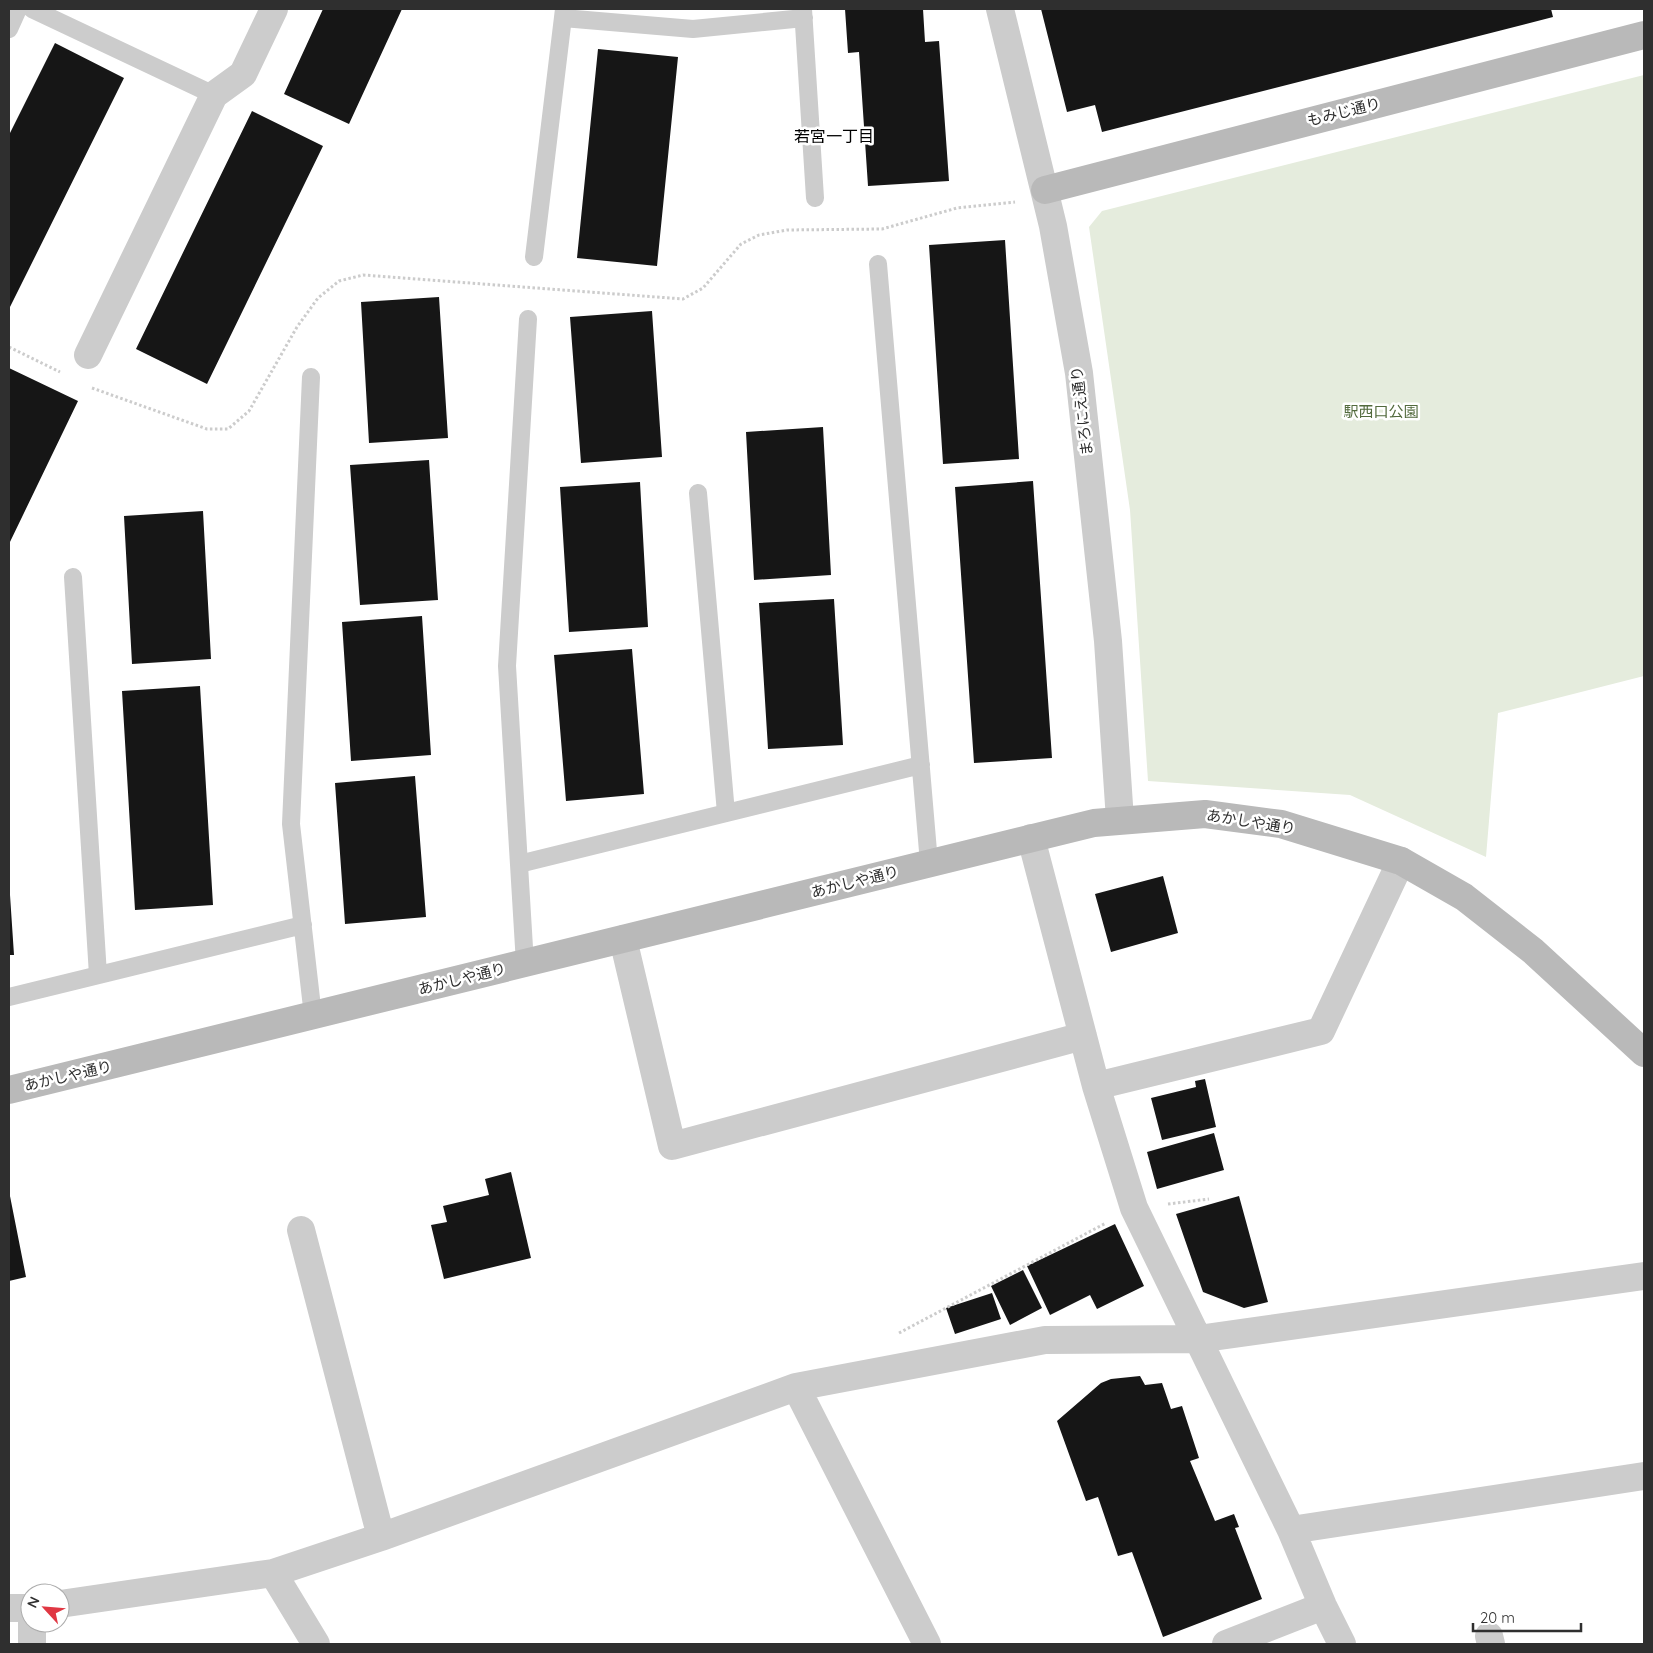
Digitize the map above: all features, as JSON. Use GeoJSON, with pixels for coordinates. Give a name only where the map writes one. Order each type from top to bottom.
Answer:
{"type":"FeatureCollection","features":[{"type":"Feature","properties":{"kind":"street"},"geometry":{"type":"LineString","coordinates":[[88,355],[214,94],[242,74],[274,9]]}},
{"type":"Feature","properties":{"kind":"street","name":"まろにえ通り"},"geometry":{"type":"LineString","coordinates":[[1000,9],[1045,190],[1078,374],[1108,641],[1120,820]]}},
{"type":"Feature","properties":{"kind":"street","name":"もみじ通り"},"geometry":{"type":"LineString","coordinates":[[1045,190],[1644,35]]}},
{"type":"Feature","properties":{"kind":"street","name":"あかしや通り"},"geometry":{"type":"LineString","coordinates":[[9,1090],[1094,823],[1205,814],[1281,824],[1401,862],[1464,897],[1533,951],[1644,1053]]}},
{"type":"Feature","properties":{"kind":"street"},"geometry":{"type":"LineString","coordinates":[[1031,838],[1096,1086],[1134,1208],[1291,1530],[1323,1606],[1342,1644]]}},
{"type":"Feature","properties":{"kind":"street"},"geometry":{"type":"LineString","coordinates":[[1096,1086],[1320,1031],[1401,862]]}},
{"type":"Feature","properties":{"kind":"street"},"geometry":{"type":"LineString","coordinates":[[623,939],[672,1146],[1083,1036]]}},
{"type":"Feature","properties":{"kind":"street"},"geometry":{"type":"LineString","coordinates":[[301,1230],[381,1537]]}},
{"type":"Feature","properties":{"kind":"street"},"geometry":{"type":"LineString","coordinates":[[70,1603],[273,1573],[381,1537],[796,1387],[1045,1340],[1198,1338],[1644,1276]]}},
{"type":"Feature","properties":{"kind":"street"},"geometry":{"type":"LineString","coordinates":[[796,1387],[927,1644]]}},
{"type":"Feature","properties":{"kind":"street"},"geometry":{"type":"LineString","coordinates":[[1291,1530],[1644,1476]]}},
{"type":"Feature","properties":{"kind":"street"},"geometry":{"type":"LineString","coordinates":[[273,1573],[316,1644]]}},
{"type":"Feature","properties":{"kind":"street"},"geometry":{"type":"LineString","coordinates":[[1226,1644],[1323,1606]]}},
{"type":"Feature","properties":{"kind":"lane"},"geometry":{"type":"LineString","coordinates":[[9,29],[18,9]]}},
{"type":"Feature","properties":{"kind":"lane"},"geometry":{"type":"LineString","coordinates":[[32,9],[214,94]]}},
{"type":"Feature","properties":{"kind":"lane"},"geometry":{"type":"LineString","coordinates":[[534,257],[563,13],[693,28],[804,13],[815,198]]}},
{"type":"Feature","properties":{"kind":"lane"},"geometry":{"type":"LineString","coordinates":[[878,264],[929,863]]}},
{"type":"Feature","properties":{"kind":"lane"},"geometry":{"type":"LineString","coordinates":[[525,964],[507,666],[528,319]]}},
{"type":"Feature","properties":{"kind":"lane"},"geometry":{"type":"LineString","coordinates":[[311,378],[291,824],[313,1016]]}},
{"type":"Feature","properties":{"kind":"lane"},"geometry":{"type":"LineString","coordinates":[[698,493],[726,813]]}},
{"type":"Feature","properties":{"kind":"lane"},"geometry":{"type":"LineString","coordinates":[[73,578],[98,975]]}},
{"type":"Feature","properties":{"kind":"lane"},"geometry":{"type":"LineString","coordinates":[[519,864],[921,765]]}},
{"type":"Feature","properties":{"kind":"lane"},"geometry":{"type":"LineString","coordinates":[[9,997],[302,925]]}},
{"type":"Feature","properties":{"kind":"path"},"geometry":{"type":"LineString","coordinates":[[893,1336],[1134,1208],[1210,1199]]}},
{"type":"Feature","properties":{"kind":"green space","name":"駅西口公園"},"geometry":{"type":"Polygon","coordinates":[[[1644,75],[1644,676],[1498,713],[1486,857],[1350,795],[1148,781],[1130,510],[1089,227],[1102,211],[1644,75]]]}},
{"type":"Feature","properties":{"kind":"building"},"geometry":{"type":"Polygon","coordinates":[[[323,9],[402,9],[349,124],[284,94],[323,9]]]}},
{"type":"Feature","properties":{"kind":"building"},"geometry":{"type":"Polygon","coordinates":[[[845,9],[923,9],[925,42],[939,41],[949,181],[868,186],[859,52],[848,53],[845,9]]]}},
{"type":"Feature","properties":{"kind":"building"},"geometry":{"type":"Polygon","coordinates":[[[1041,9],[1551,9],[1553,17],[1102,132],[1095,105],[1067,112],[1041,9]]]}},
{"type":"Feature","properties":{"kind":"building"},"geometry":{"type":"Polygon","coordinates":[[[55,43],[124,78],[9,309],[9,135],[55,43]]]}},
{"type":"Feature","properties":{"kind":"building"},"geometry":{"type":"Polygon","coordinates":[[[598,49],[678,57],[657,266],[577,258],[598,49]]]}},
{"type":"Feature","properties":{"kind":"building"},"geometry":{"type":"Polygon","coordinates":[[[252,111],[323,146],[207,384],[136,349],[252,111]]]}},
{"type":"Feature","properties":{"kind":"building"},"geometry":{"type":"Polygon","coordinates":[[[1005,240],[1019,459],[943,464],[929,245],[1005,240]]]}},
{"type":"Feature","properties":{"kind":"building"},"geometry":{"type":"Polygon","coordinates":[[[439,297],[448,438],[369,443],[361,302],[439,297]]]}},
{"type":"Feature","properties":{"kind":"building"},"geometry":{"type":"Polygon","coordinates":[[[652,311],[662,457],[581,463],[570,317],[652,311]]]}},
{"type":"Feature","properties":{"kind":"building"},"geometry":{"type":"Polygon","coordinates":[[[9,368],[78,401],[9,544],[9,368]]]}},
{"type":"Feature","properties":{"kind":"building"},"geometry":{"type":"Polygon","coordinates":[[[823,427],[831,575],[754,580],[746,432],[823,427]]]}},
{"type":"Feature","properties":{"kind":"building"},"geometry":{"type":"Polygon","coordinates":[[[429,460],[438,600],[360,605],[350,465],[429,460]]]}},
{"type":"Feature","properties":{"kind":"building"},"geometry":{"type":"Polygon","coordinates":[[[1033,481],[1052,758],[974,763],[955,487],[1033,481]]]}},
{"type":"Feature","properties":{"kind":"building"},"geometry":{"type":"Polygon","coordinates":[[[640,482],[648,627],[569,632],[560,487],[640,482]]]}},
{"type":"Feature","properties":{"kind":"building"},"geometry":{"type":"Polygon","coordinates":[[[203,511],[211,659],[132,664],[124,516],[203,511]]]}},
{"type":"Feature","properties":{"kind":"building"},"geometry":{"type":"Polygon","coordinates":[[[834,599],[843,745],[768,749],[759,603],[834,599]]]}},
{"type":"Feature","properties":{"kind":"building"},"geometry":{"type":"Polygon","coordinates":[[[422,616],[431,755],[351,761],[342,622],[422,616]]]}},
{"type":"Feature","properties":{"kind":"building"},"geometry":{"type":"Polygon","coordinates":[[[632,649],[644,794],[566,801],[554,655],[632,649]]]}},
{"type":"Feature","properties":{"kind":"building"},"geometry":{"type":"Polygon","coordinates":[[[200,686],[213,905],[135,910],[122,691],[200,686]]]}},
{"type":"Feature","properties":{"kind":"building"},"geometry":{"type":"Polygon","coordinates":[[[415,776],[426,917],[345,924],[335,783],[415,776]]]}},
{"type":"Feature","properties":{"kind":"building"},"geometry":{"type":"Polygon","coordinates":[[[1163,876],[1178,933],[1111,952],[1095,894],[1163,876]]]}},
{"type":"Feature","properties":{"kind":"building"},"geometry":{"type":"Polygon","coordinates":[[[9,880],[14,955],[9,955],[9,880]]]}},
{"type":"Feature","properties":{"kind":"building"},"geometry":{"type":"Polygon","coordinates":[[[1205,1079],[1216,1127],[1162,1140],[1151,1098],[1196,1087],[1195,1081],[1205,1079]]]}},
{"type":"Feature","properties":{"kind":"building"},"geometry":{"type":"Polygon","coordinates":[[[1214,1133],[1224,1170],[1157,1189],[1147,1152],[1214,1133]]]}},
{"type":"Feature","properties":{"kind":"building"},"geometry":{"type":"Polygon","coordinates":[[[511,1172],[531,1258],[444,1279],[431,1225],[447,1222],[443,1206],[489,1195],[485,1179],[511,1172]]]}},
{"type":"Feature","properties":{"kind":"building"},"geometry":{"type":"Polygon","coordinates":[[[9,1191],[26,1277],[9,1281],[9,1191]]]}},
{"type":"Feature","properties":{"kind":"building"},"geometry":{"type":"Polygon","coordinates":[[[1239,1196],[1268,1302],[1244,1308],[1203,1292],[1176,1214],[1239,1196]]]}},
{"type":"Feature","properties":{"kind":"building"},"geometry":{"type":"Polygon","coordinates":[[[1115,1224],[1144,1286],[1097,1309],[1090,1295],[1050,1315],[1027,1266],[1115,1224]]]}},
{"type":"Feature","properties":{"kind":"building"},"geometry":{"type":"Polygon","coordinates":[[[1023,1270],[1042,1308],[1010,1325],[991,1286],[1023,1270]]]}},
{"type":"Feature","properties":{"kind":"building"},"geometry":{"type":"Polygon","coordinates":[[[992,1293],[1001,1319],[955,1334],[946,1308],[992,1293]]]}},
{"type":"Feature","properties":{"kind":"building"},"geometry":{"type":"Polygon","coordinates":[[[1140,1376],[1145,1385],[1162,1383],[1171,1409],[1182,1406],[1199,1458],[1190,1461],[1215,1521],[1234,1514],[1239,1527],[1235,1528],[1262,1599],[1163,1637],[1132,1552],[1118,1556],[1098,1497],[1086,1501],[1057,1421],[1101,1383],[1111,1379],[1140,1376]]]}},
{"type":"Feature","properties":{"kind":"district","name":"若宮一丁目"},"geometry":{"type":"Point","coordinates":[834,136]}}]}
